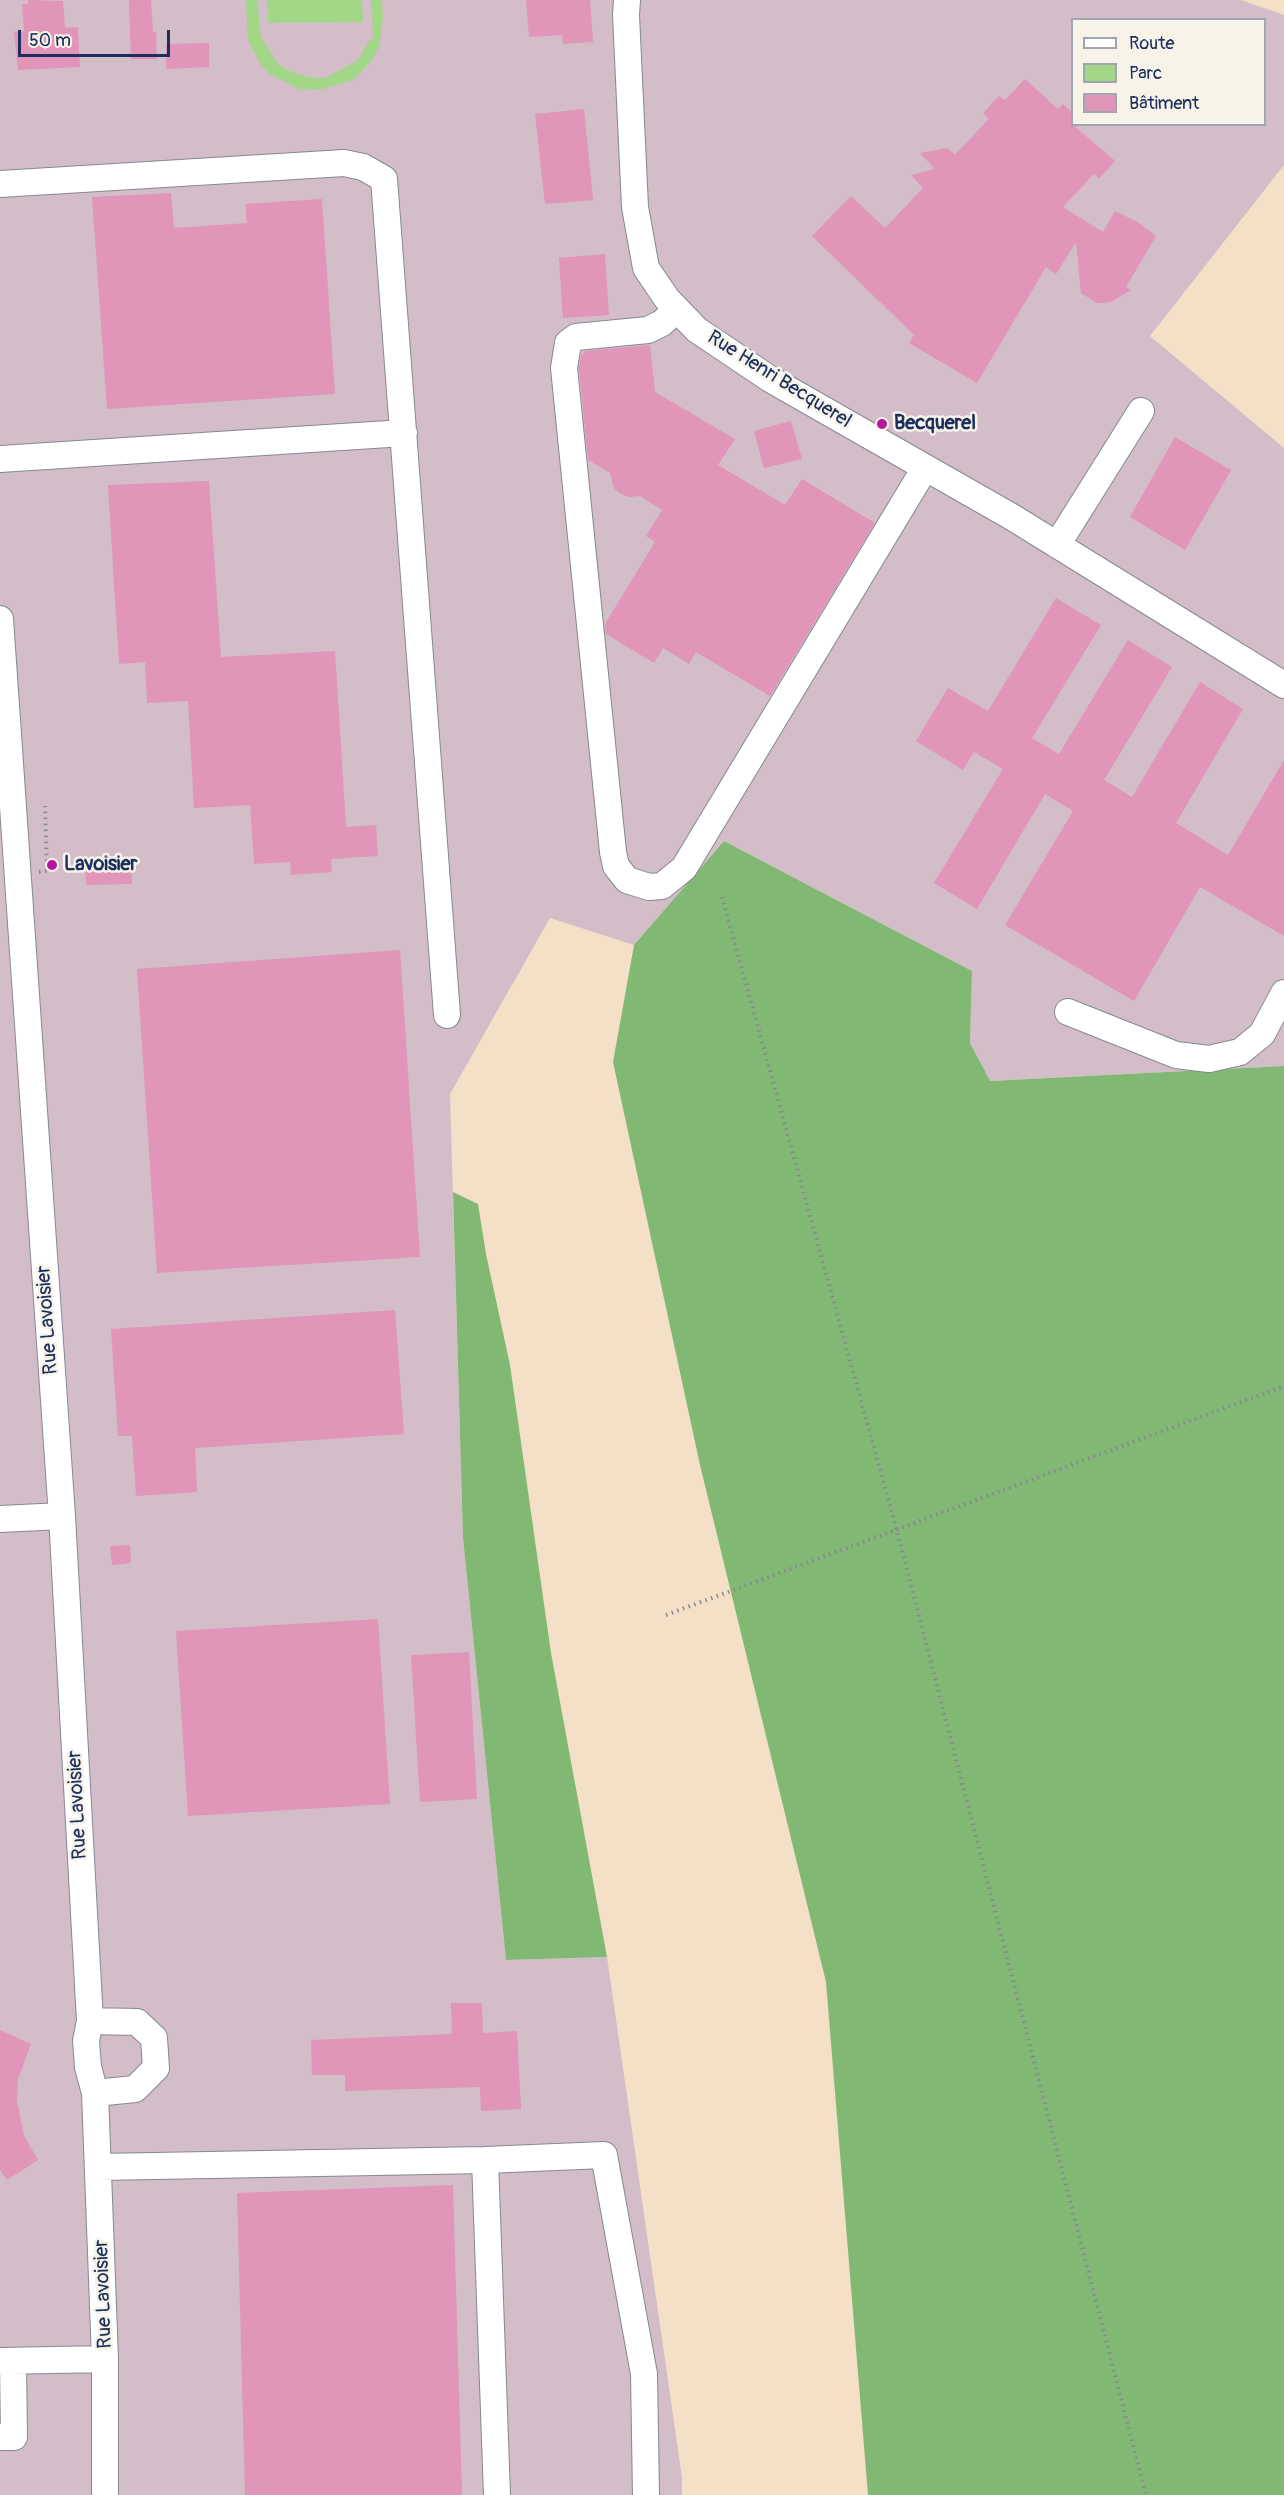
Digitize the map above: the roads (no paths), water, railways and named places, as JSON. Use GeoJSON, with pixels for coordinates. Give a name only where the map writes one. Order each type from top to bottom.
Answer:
{"type":"FeatureCollection","features":[{"type":"Feature","properties":{"kind":"street","name":"Rue Henri Becquerel"},"geometry":{"type":"LineString","coordinates":[[627,0],[635,207],[646,268],[667,299],[697,330],[770,379],[1057,545],[1284,685]]}},
{"type":"Feature","properties":{"kind":"street"},"geometry":{"type":"LineString","coordinates":[[0,184],[344,163],[363,168],[384,179],[447,1016]]}},
{"type":"Feature","properties":{"kind":"street"},"geometry":{"type":"LineString","coordinates":[[677,309],[662,323],[648,330],[576,337],[568,343],[564,368],[613,852],[616,866],[627,880],[649,887],[662,886],[684,868],[925,468]]}},
{"type":"Feature","properties":{"kind":"street"},"geometry":{"type":"LineString","coordinates":[[1057,545],[1141,411]]}},
{"type":"Feature","properties":{"kind":"street"},"geometry":{"type":"LineString","coordinates":[[0,459],[404,433]]}},
{"type":"Feature","properties":{"kind":"street","name":"Rue Lavoisier"},"geometry":{"type":"LineString","coordinates":[[0,619],[7,835],[18,873],[62,1516],[90,2021],[86,2041],[88,2067],[95,2093],[105,2359],[105,2495]]}},
{"type":"Feature","properties":{"kind":"street"},"geometry":{"type":"LineString","coordinates":[[1068,1012],[1176,1054],[1209,1059],[1240,1052],[1262,1034],[1284,993]]}},
{"type":"Feature","properties":{"kind":"street"},"geometry":{"type":"LineString","coordinates":[[0,1519],[62,1516]]}},
{"type":"Feature","properties":{"kind":"street"},"geometry":{"type":"LineString","coordinates":[[90,2021],[137,2022],[154,2038],[156,2068],[135,2089],[95,2093]]}},
{"type":"Feature","properties":{"kind":"street"},"geometry":{"type":"LineString","coordinates":[[99,2167],[486,2160],[604,2155],[644,2374],[646,2495]]}},
{"type":"Feature","properties":{"kind":"street"},"geometry":{"type":"LineString","coordinates":[[486,2160],[497,2495]]}},
{"type":"Feature","properties":{"kind":"street"},"geometry":{"type":"LineString","coordinates":[[0,2438],[14,2437],[6,2361],[105,2359]]}},
{"type":"Feature","properties":{"kind":"place","name":"Becquerel"},"geometry":{"type":"Point","coordinates":[882,424]}},
{"type":"Feature","properties":{"kind":"place","name":"Lavoisier"},"geometry":{"type":"Point","coordinates":[52,865]}}]}
